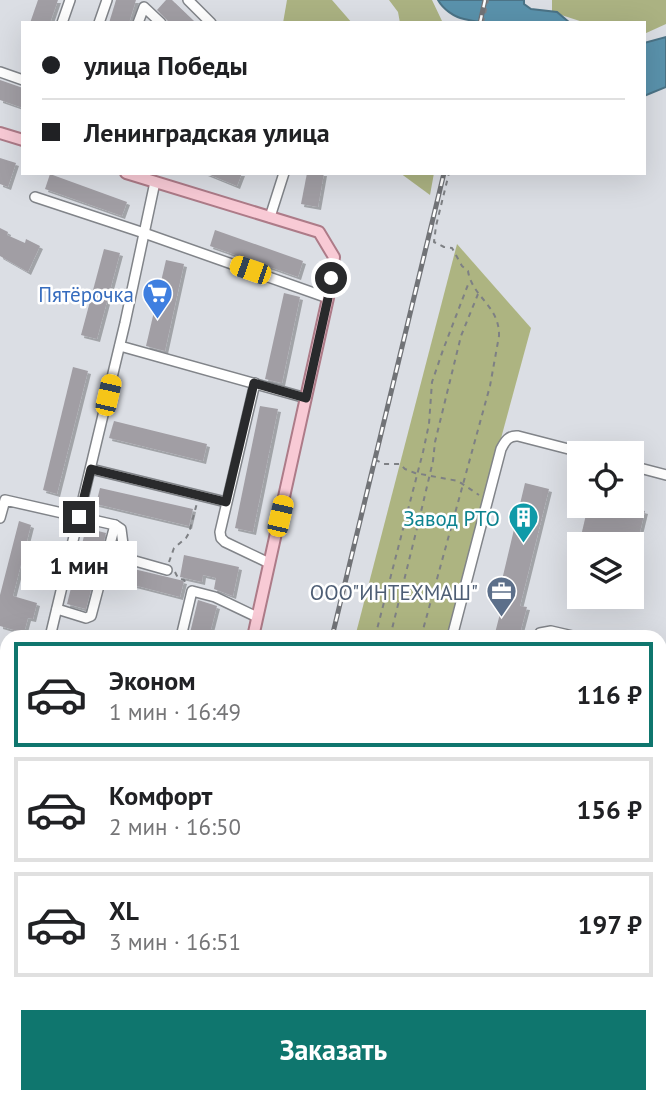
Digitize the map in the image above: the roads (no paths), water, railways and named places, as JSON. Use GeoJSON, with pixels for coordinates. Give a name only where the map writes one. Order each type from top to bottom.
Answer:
{"type":"FeatureCollection","features":[{"type":"Feature","properties":{"kind":"main road"},"geometry":{"type":"LineString","coordinates":[[0,133],[21,139]]}},
{"type":"Feature","properties":{"kind":"main road"},"geometry":{"type":"LineString","coordinates":[[132,175],[319,232],[334,257],[328,298],[254,630]]}},
{"type":"Feature","properties":{"kind":"street"},"geometry":{"type":"LineString","coordinates":[[63,21],[70,0]]}},
{"type":"Feature","properties":{"kind":"street"},"geometry":{"type":"LineString","coordinates":[[100,21],[107,0]]}},
{"type":"Feature","properties":{"kind":"street"},"geometry":{"type":"LineString","coordinates":[[188,0],[209,21]]}},
{"type":"Feature","properties":{"kind":"street"},"geometry":{"type":"LineString","coordinates":[[139,21],[145,4],[159,21]]}},
{"type":"Feature","properties":{"kind":"street"},"geometry":{"type":"LineString","coordinates":[[0,72],[21,79]]}},
{"type":"Feature","properties":{"kind":"street"},"geometry":{"type":"LineString","coordinates":[[270,217],[283,175]]}},
{"type":"Feature","properties":{"kind":"street"},"geometry":{"type":"LineString","coordinates":[[52,630],[120,346],[155,182]]}},
{"type":"Feature","properties":{"kind":"street"},"geometry":{"type":"LineString","coordinates":[[35,197],[328,298]]}},
{"type":"Feature","properties":{"kind":"street"},"geometry":{"type":"LineString","coordinates":[[120,346],[306,398]]}},
{"type":"Feature","properties":{"kind":"street"},"geometry":{"type":"LineString","coordinates":[[254,383],[220,526],[221,538],[269,563]]}},
{"type":"Feature","properties":{"kind":"street"},"geometry":{"type":"LineString","coordinates":[[454,630],[501,449],[510,437],[514,436],[567,449]]}},
{"type":"Feature","properties":{"kind":"street"},"geometry":{"type":"LineString","coordinates":[[91,469],[226,502]]}},
{"type":"Feature","properties":{"kind":"street"},"geometry":{"type":"LineString","coordinates":[[644,469],[666,475]]}},
{"type":"Feature","properties":{"kind":"street"},"geometry":{"type":"LineString","coordinates":[[0,518],[5,500],[115,525],[122,531],[124,552],[128,559],[167,570]]}},
{"type":"Feature","properties":{"kind":"street"},"geometry":{"type":"LineString","coordinates":[[57,609],[86,618],[91,616],[115,525]]}},
{"type":"Feature","properties":{"kind":"street"},"geometry":{"type":"LineString","coordinates":[[183,630],[192,591],[215,597],[257,617]]}},
{"type":"Feature","properties":{"kind":"water"},"geometry":{"type":"Polygon","coordinates":[[[438,0],[524,0],[524,4],[531,9],[557,12],[568,21],[476,21],[460,18],[438,0]]]}},
{"type":"Feature","properties":{"kind":"water"},"geometry":{"type":"Polygon","coordinates":[[[666,37],[666,87],[646,95],[646,42],[666,37]]]}},
{"type":"Feature","properties":{"kind":"railway"},"geometry":{"type":"LineString","coordinates":[[480,21],[485,0]]}},
{"type":"Feature","properties":{"kind":"railway"},"geometry":{"type":"LineString","coordinates":[[334,630],[444,175]]}},
{"type":"Feature","properties":{"kind":"place","name":"Пятёрочка"},"geometry":{"type":"Point","coordinates":[157,321]}},
{"type":"Feature","properties":{"kind":"place","name":"Завод РТО"},"geometry":{"type":"Point","coordinates":[523,545]}},
{"type":"Feature","properties":{"kind":"place","name":"ООО\"ИНТЕХМАШ\""},"geometry":{"type":"Point","coordinates":[501,619]}}]}
